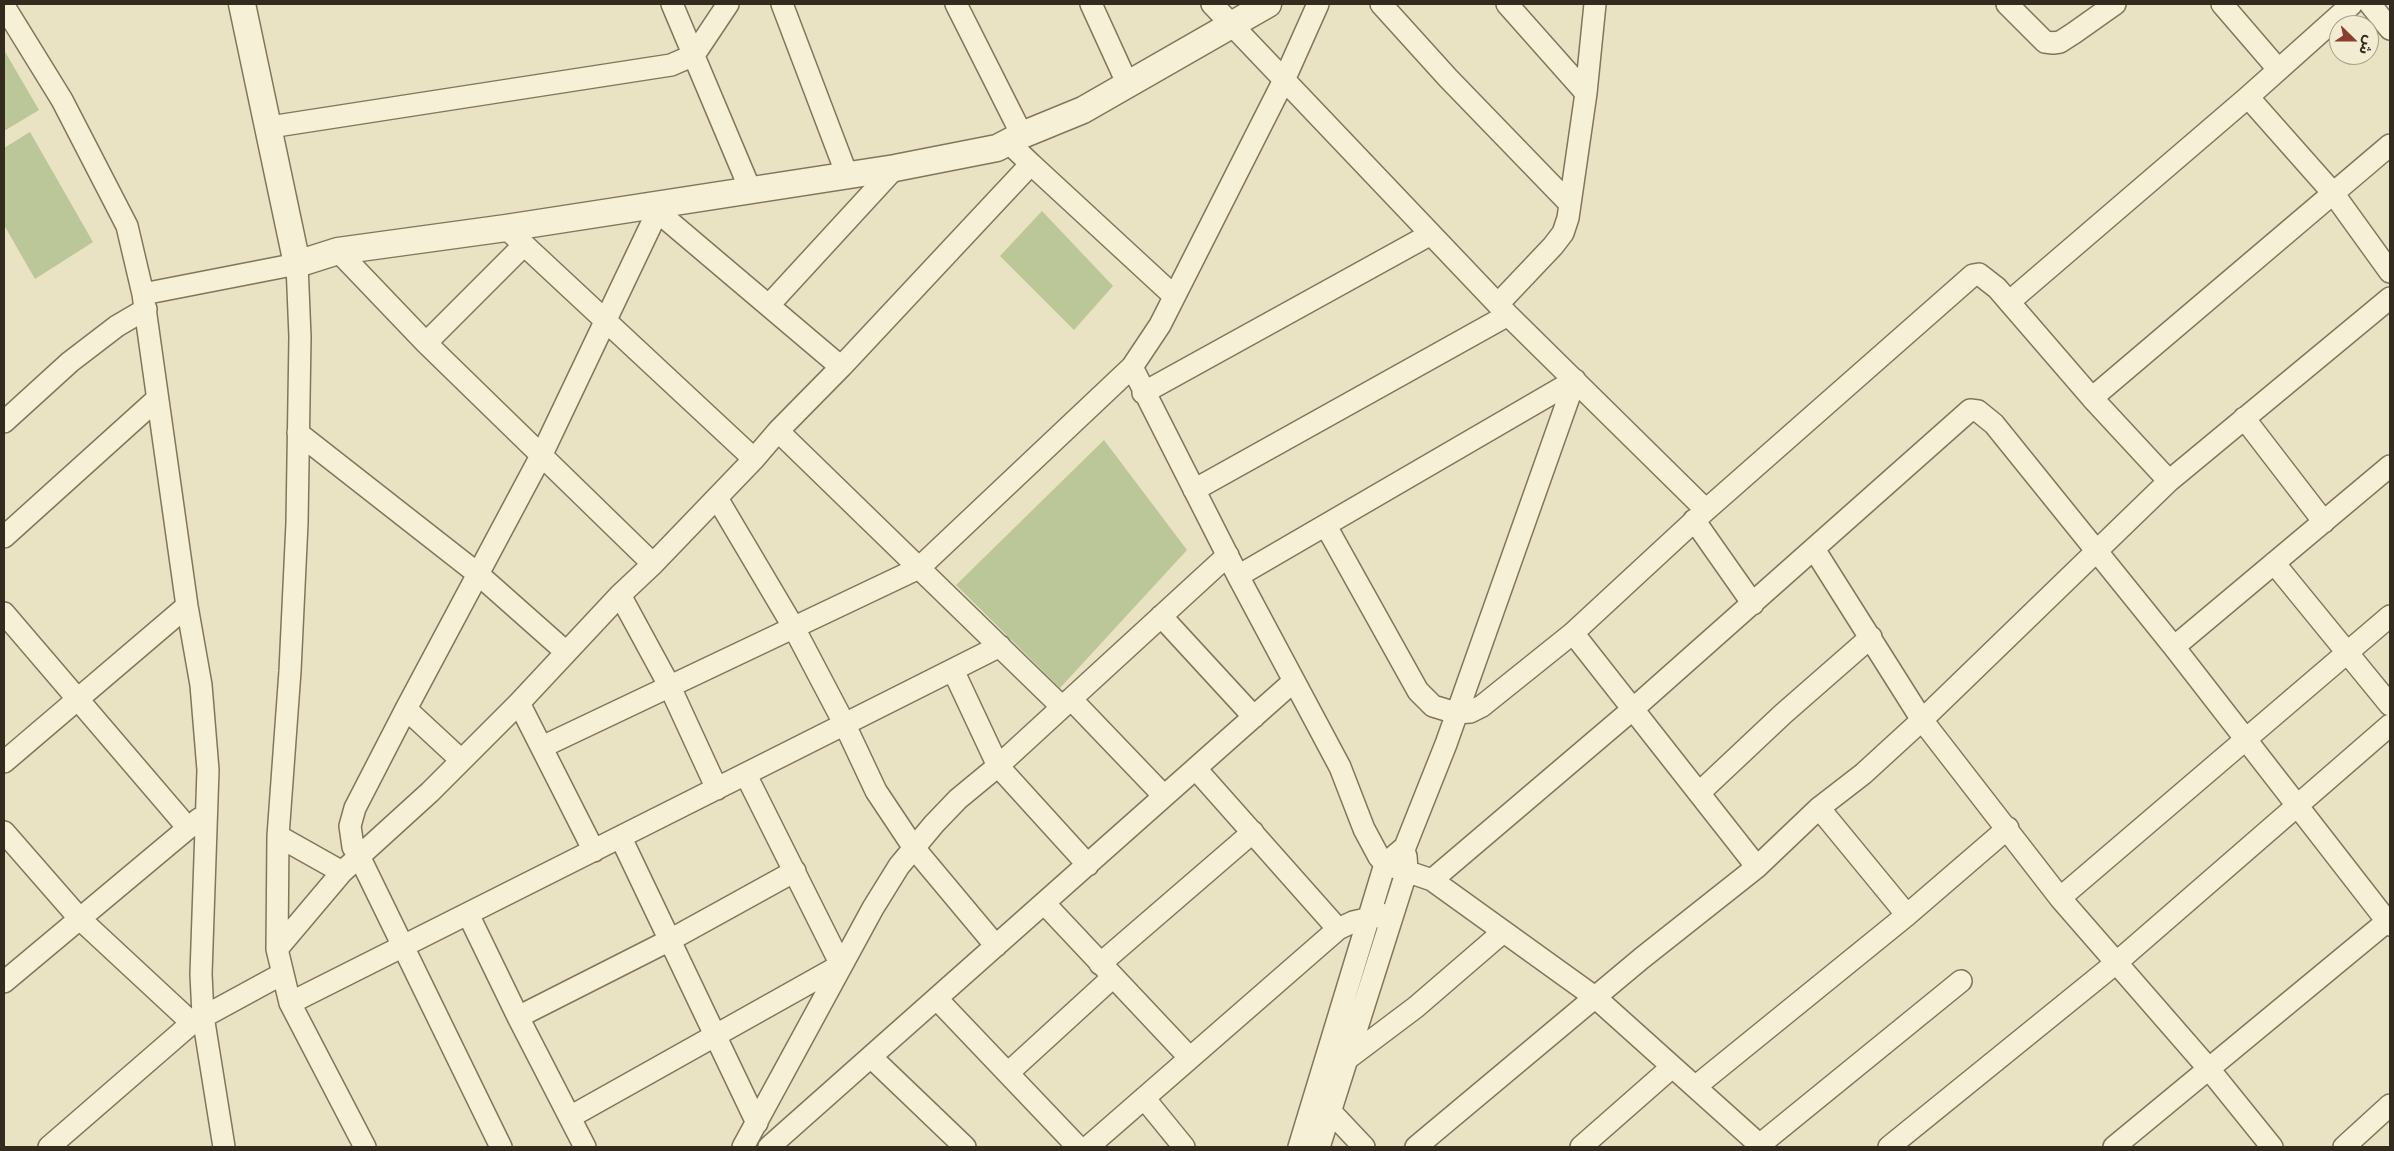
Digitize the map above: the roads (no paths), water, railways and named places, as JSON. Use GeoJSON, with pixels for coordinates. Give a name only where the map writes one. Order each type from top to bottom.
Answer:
{"type":"FeatureCollection","features":[{"type":"Feature","properties":{"kind":"street"},"geometry":{"type":"LineString","coordinates":[[242,4],[270,126],[297,264],[300,337],[297,523],[290,671],[278,836],[277,949],[290,1003],[364,1147]]}},
{"type":"Feature","properties":{"kind":"street"},"geometry":{"type":"LineString","coordinates":[[672,4],[750,189]]}},
{"type":"Feature","properties":{"kind":"street"},"geometry":{"type":"LineString","coordinates":[[270,126],[671,66],[694,55],[728,4]]}},
{"type":"Feature","properties":{"kind":"street"},"geometry":{"type":"LineString","coordinates":[[782,4],[847,175]]}},
{"type":"Feature","properties":{"kind":"street"},"geometry":{"type":"LineString","coordinates":[[956,4],[1015,138],[1030,164],[1174,296]]}},
{"type":"Feature","properties":{"kind":"street"},"geometry":{"type":"LineString","coordinates":[[1091,4],[1128,85]]}},
{"type":"Feature","properties":{"kind":"street"},"geometry":{"type":"LineString","coordinates":[[1212,4],[1285,78],[1503,310],[1574,380],[1700,515],[1753,604]]}},
{"type":"Feature","properties":{"kind":"street"},"geometry":{"type":"LineString","coordinates":[[4,422],[70,362],[117,326],[144,301],[297,264],[338,251],[515,236],[750,189],[895,168],[959,157],[997,148],[1015,138],[1083,110],[1268,4]]}},
{"type":"Feature","properties":{"kind":"street"},"geometry":{"type":"LineString","coordinates":[[542,748],[919,568],[1132,367],[1160,325],[1216,210],[1285,78],[1318,4]]}},
{"type":"Feature","properties":{"kind":"street"},"geometry":{"type":"LineString","coordinates":[[1381,4],[1448,78],[1570,204]]}},
{"type":"Feature","properties":{"kind":"street"},"geometry":{"type":"LineString","coordinates":[[1507,4],[1586,93]]}},
{"type":"Feature","properties":{"kind":"street"},"geometry":{"type":"LineString","coordinates":[[1194,490],[1503,310],[1558,239],[1565,225],[1570,204],[1586,93],[1595,4]]}},
{"type":"Feature","properties":{"kind":"street"},"geometry":{"type":"LineString","coordinates":[[2007,4],[2045,42],[2053,43],[2067,38],[2116,4]]}},
{"type":"Feature","properties":{"kind":"street"},"geometry":{"type":"LineString","coordinates":[[2222,4],[2278,69]]}},
{"type":"Feature","properties":{"kind":"street"},"geometry":{"type":"LineString","coordinates":[[2010,302],[2248,97],[2352,4]]}},
{"type":"Feature","properties":{"kind":"street"},"geometry":{"type":"LineString","coordinates":[[2370,4],[2390,29]]}},
{"type":"Feature","properties":{"kind":"street"},"geometry":{"type":"LineString","coordinates":[[4,6],[62,100],[127,226],[144,301],[187,606],[203,702],[208,770],[198,1019],[224,1147]]}},
{"type":"Feature","properties":{"kind":"street"},"geometry":{"type":"LineString","coordinates":[[2248,97],[2333,193],[2390,272]]}},
{"type":"Feature","properties":{"kind":"street"},"geometry":{"type":"LineString","coordinates":[[2092,398],[2390,145]]}},
{"type":"Feature","properties":{"kind":"street"},"geometry":{"type":"LineString","coordinates":[[277,949],[342,872],[430,792],[519,703],[620,595],[653,564],[754,459],[778,431],[1030,164]]}},
{"type":"Feature","properties":{"kind":"street"},"geometry":{"type":"LineString","coordinates":[[769,305],[895,168]]}},
{"type":"Feature","properties":{"kind":"street"},"geometry":{"type":"LineString","coordinates":[[660,207],[769,305],[841,366]]}},
{"type":"Feature","properties":{"kind":"street"},"geometry":{"type":"LineString","coordinates":[[501,1147],[360,856],[353,847],[350,826],[355,808],[406,709],[542,454],[660,207]]}},
{"type":"Feature","properties":{"kind":"street"},"geometry":{"type":"LineString","coordinates":[[1143,393],[1431,234]]}},
{"type":"Feature","properties":{"kind":"street"},"geometry":{"type":"LineString","coordinates":[[515,236],[754,459]]}},
{"type":"Feature","properties":{"kind":"street"},"geometry":{"type":"LineString","coordinates":[[426,343],[515,236]]}},
{"type":"Feature","properties":{"kind":"street"},"geometry":{"type":"LineString","coordinates":[[338,251],[426,343],[653,564]]}},
{"type":"Feature","properties":{"kind":"street"},"geometry":{"type":"LineString","coordinates":[[1326,526],[1418,691],[1433,706],[1456,714],[1470,712],[1482,706],[1573,633],[1700,515],[1973,275],[1979,274],[1988,279],[2010,302],[2092,398],[2169,482]]}},
{"type":"Feature","properties":{"kind":"street"},"geometry":{"type":"LineString","coordinates":[[1416,1147],[1757,867],[1819,808],[1863,774],[1922,720],[2097,554],[2169,482],[2390,298]]}},
{"type":"Feature","properties":{"kind":"street"},"geometry":{"type":"LineString","coordinates":[[1132,367],[1143,393],[1238,576],[1340,767],[1368,836],[1379,857],[1385,864],[1432,880],[1596,998],[1760,1147],[1961,981]]}},
{"type":"Feature","properties":{"kind":"street"},"geometry":{"type":"LineString","coordinates":[[1238,576],[1574,380]]}},
{"type":"Feature","properties":{"kind":"street"},"geometry":{"type":"LineString","coordinates":[[1319,1147],[1407,870],[1405,847],[1456,714],[1574,380]]}},
{"type":"Feature","properties":{"kind":"street"},"geometry":{"type":"LineString","coordinates":[[4,538],[158,399]]}},
{"type":"Feature","properties":{"kind":"street"},"geometry":{"type":"LineString","coordinates":[[1432,880],[1633,709],[1970,410],[1978,411],[1987,416],[2174,648],[2389,922],[2114,1147]]}},
{"type":"Feature","properties":{"kind":"street"},"geometry":{"type":"LineString","coordinates":[[2244,418],[2324,522]]}},
{"type":"Feature","properties":{"kind":"street"},"geometry":{"type":"LineString","coordinates":[[778,431],[1000,646],[1066,703],[1164,796]]}},
{"type":"Feature","properties":{"kind":"street"},"geometry":{"type":"LineString","coordinates":[[298,433],[478,574],[566,652]]}},
{"type":"Feature","properties":{"kind":"street"},"geometry":{"type":"LineString","coordinates":[[2174,648],[2390,466]]}},
{"type":"Feature","properties":{"kind":"street"},"geometry":{"type":"LineString","coordinates":[[716,498],[794,628],[845,725],[876,791],[914,848],[996,946]]}},
{"type":"Feature","properties":{"kind":"street"},"geometry":{"type":"LineString","coordinates":[[1814,549],[1922,720],[2008,828],[2060,898],[2209,1069],[2272,1147]]}},
{"type":"Feature","properties":{"kind":"street"},"geometry":{"type":"LineString","coordinates":[[754,1137],[841,964],[899,866],[958,799],[998,766],[1228,555]]}},
{"type":"Feature","properties":{"kind":"street"},"geometry":{"type":"LineString","coordinates":[[2274,563],[2349,652],[2390,705]]}},
{"type":"Feature","properties":{"kind":"street"},"geometry":{"type":"LineString","coordinates":[[620,595],[670,687],[717,790]]}},
{"type":"Feature","properties":{"kind":"street"},"geometry":{"type":"LineString","coordinates":[[4,762],[187,606]]}},
{"type":"Feature","properties":{"kind":"street"},"geometry":{"type":"LineString","coordinates":[[4,613],[188,828]]}},
{"type":"Feature","properties":{"kind":"street"},"geometry":{"type":"LineString","coordinates":[[1161,616],[1254,717]]}},
{"type":"Feature","properties":{"kind":"street"},"geometry":{"type":"LineString","coordinates":[[2060,898],[2390,616]]}},
{"type":"Feature","properties":{"kind":"street"},"geometry":{"type":"LineString","coordinates":[[1573,633],[1757,867]]}},
{"type":"Feature","properties":{"kind":"street"},"geometry":{"type":"LineString","coordinates":[[1699,793],[1783,714],[1871,637]]}},
{"type":"Feature","properties":{"kind":"street"},"geometry":{"type":"LineString","coordinates":[[290,1003],[717,790],[1000,646]]}},
{"type":"Feature","properties":{"kind":"street"},"geometry":{"type":"LineString","coordinates":[[952,670],[998,766],[1088,865]]}},
{"type":"Feature","properties":{"kind":"street"},"geometry":{"type":"LineString","coordinates":[[770,1147],[1294,681]]}},
{"type":"Feature","properties":{"kind":"street"},"geometry":{"type":"LineString","coordinates":[[519,703],[594,851]]}},
{"type":"Feature","properties":{"kind":"street"},"geometry":{"type":"LineString","coordinates":[[406,709],[461,760]]}},
{"type":"Feature","properties":{"kind":"street"},"geometry":{"type":"LineString","coordinates":[[1889,1147],[2116,963],[2390,725]]}},
{"type":"Feature","properties":{"kind":"street"},"geometry":{"type":"LineString","coordinates":[[1196,769],[1338,930]]}},
{"type":"Feature","properties":{"kind":"street"},"geometry":{"type":"LineString","coordinates":[[746,775],[841,964]]}},
{"type":"Feature","properties":{"kind":"street"},"geometry":{"type":"LineString","coordinates":[[1819,808],[1906,915]]}},
{"type":"Feature","properties":{"kind":"street"},"geometry":{"type":"LineString","coordinates":[[4,982],[207,812]]}},
{"type":"Feature","properties":{"kind":"street"},"geometry":{"type":"LineString","coordinates":[[1695,1087],[1906,915],[2008,828]]}},
{"type":"Feature","properties":{"kind":"street"},"geometry":{"type":"LineString","coordinates":[[4,832],[80,919],[198,1019]]}},
{"type":"Feature","properties":{"kind":"street"},"geometry":{"type":"LineString","coordinates":[[1008,1073],[1107,971],[1253,832]]}},
{"type":"Feature","properties":{"kind":"street"},"geometry":{"type":"LineString","coordinates":[[278,836],[342,872]]}},
{"type":"Feature","properties":{"kind":"street"},"geometry":{"type":"LineString","coordinates":[[621,838],[715,1037],[754,1137]]}},
{"type":"Feature","properties":{"kind":"street"},"geometry":{"type":"LineString","coordinates":[[1299,1147],[1385,864],[1405,847]]}},
{"type":"Feature","properties":{"kind":"street"},"geometry":{"type":"LineString","coordinates":[[518,1017],[670,940],[795,871]]}},
{"type":"Feature","properties":{"kind":"street"},"geometry":{"type":"LineString","coordinates":[[1044,903],[1189,1057]]}},
{"type":"Feature","properties":{"kind":"street"},"geometry":{"type":"LineString","coordinates":[[1088,1147],[1189,1057],[1338,930],[1353,922],[1393,913]]}},
{"type":"Feature","properties":{"kind":"street"},"geometry":{"type":"LineString","coordinates":[[468,914],[518,1017],[586,1147]]}},
{"type":"Feature","properties":{"kind":"street"},"geometry":{"type":"LineString","coordinates":[[1347,1059],[1416,1007],[1503,932]]}},
{"type":"Feature","properties":{"kind":"street"},"geometry":{"type":"LineString","coordinates":[[570,1117],[715,1037],[841,964]]}},
{"type":"Feature","properties":{"kind":"street"},"geometry":{"type":"LineString","coordinates":[[49,1147],[198,1019],[282,974]]}},
{"type":"Feature","properties":{"kind":"street"},"geometry":{"type":"LineString","coordinates":[[937,999],[1078,1147]]}},
{"type":"Feature","properties":{"kind":"street"},"geometry":{"type":"LineString","coordinates":[[871,1057],[965,1147]]}},
{"type":"Feature","properties":{"kind":"street"},"geometry":{"type":"LineString","coordinates":[[1581,1147],[1672,1067]]}},
{"type":"Feature","properties":{"kind":"street"},"geometry":{"type":"LineString","coordinates":[[1144,1098],[1184,1147]]}},
{"type":"Feature","properties":{"kind":"street"},"geometry":{"type":"LineString","coordinates":[[2344,1147],[2390,1105]]}},
{"type":"Feature","properties":{"kind":"street"},"geometry":{"type":"LineString","coordinates":[[1330,1111],[1364,1147]]}}]}
